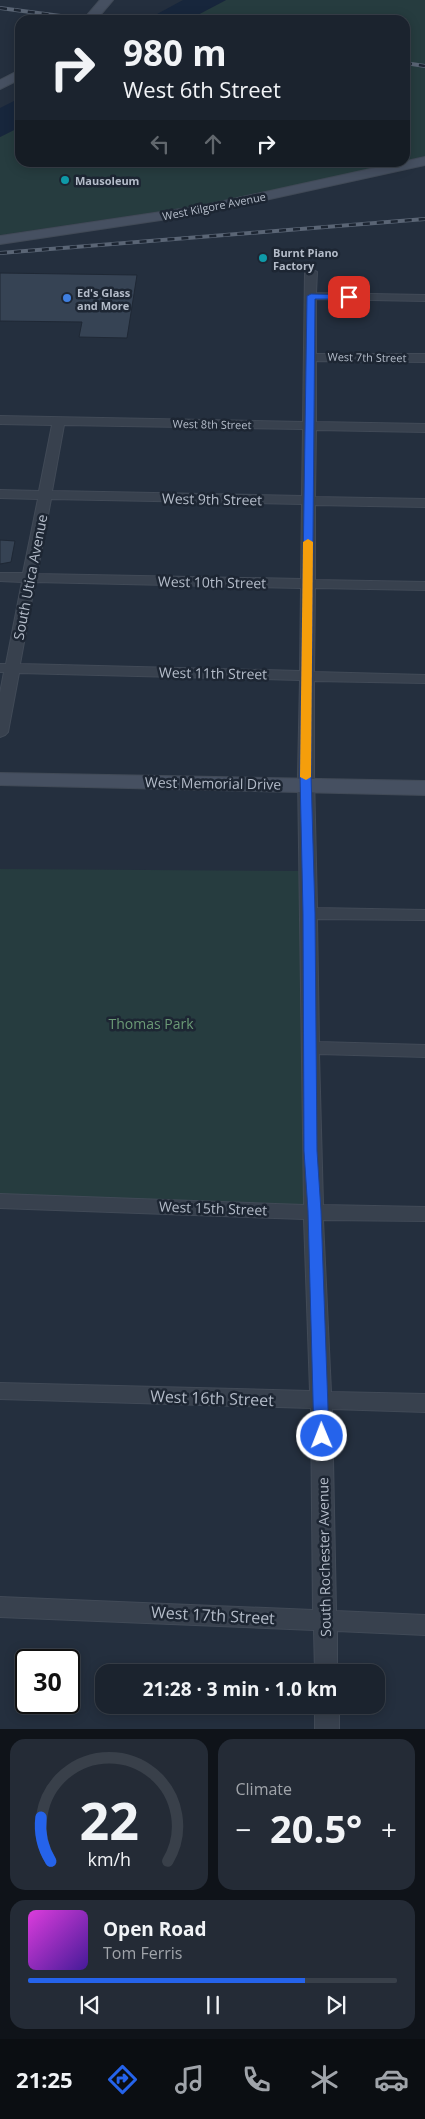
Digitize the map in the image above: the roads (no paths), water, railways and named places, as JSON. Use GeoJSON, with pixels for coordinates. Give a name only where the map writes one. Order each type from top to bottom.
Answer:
{"type":"FeatureCollection","features":[{"type":"Feature","properties":{"kind":"main road"},"geometry":{"type":"LineString","coordinates":[[94,15],[107,0]]}},
{"type":"Feature","properties":{"kind":"main road"},"geometry":{"type":"LineString","coordinates":[[0,86],[15,77]]}},
{"type":"Feature","properties":{"kind":"main road","name":"West Kilgore Avenue"},"geometry":{"type":"LineString","coordinates":[[410,164],[425,161]]}},
{"type":"Feature","properties":{"kind":"main road","name":"West Kilgore Avenue"},"geometry":{"type":"LineString","coordinates":[[0,240],[201,210],[398,167]]}},
{"type":"Feature","properties":{"kind":"main road","name":"West Memorial Drive"},"geometry":{"type":"LineString","coordinates":[[0,779],[425,788]]}},
{"type":"Feature","properties":{"kind":"street","name":"South Rochester Avenue"},"geometry":{"type":"LineString","coordinates":[[311,272],[306,785],[311,1151],[315,1211],[321,1401],[326,1664]]}},
{"type":"Feature","properties":{"kind":"street"},"geometry":{"type":"LineString","coordinates":[[311,296],[425,298]]}},
{"type":"Feature","properties":{"kind":"street","name":"West 7th Street"},"geometry":{"type":"LineString","coordinates":[[310,357],[425,358]]}},
{"type":"Feature","properties":{"kind":"street","name":"West 8th Street"},"geometry":{"type":"LineString","coordinates":[[0,420],[425,428]]}},
{"type":"Feature","properties":{"kind":"street","name":"South Utica Avenue"},"geometry":{"type":"LineString","coordinates":[[0,732],[6,668],[30,578],[59,421]]}},
{"type":"Feature","properties":{"kind":"street","name":"West 9th Street"},"geometry":{"type":"LineString","coordinates":[[0,494],[425,503]]}},
{"type":"Feature","properties":{"kind":"street","name":"West 10th Street"},"geometry":{"type":"LineString","coordinates":[[0,577],[425,586]]}},
{"type":"Feature","properties":{"kind":"street","name":"West 11th Street"},"geometry":{"type":"LineString","coordinates":[[6,668],[425,679]]}},
{"type":"Feature","properties":{"kind":"street"},"geometry":{"type":"LineString","coordinates":[[309,913],[425,915]]}},
{"type":"Feature","properties":{"kind":"street"},"geometry":{"type":"LineString","coordinates":[[311,1048],[425,1051]]}},
{"type":"Feature","properties":{"kind":"street","name":"West 15th Street"},"geometry":{"type":"LineString","coordinates":[[0,1201],[425,1214]]}},
{"type":"Feature","properties":{"kind":"street","name":"West 16th Street"},"geometry":{"type":"LineString","coordinates":[[0,1391],[425,1403]]}},
{"type":"Feature","properties":{"kind":"street","name":"West 17th Street"},"geometry":{"type":"LineString","coordinates":[[0,1607],[425,1625]]}},
{"type":"Feature","properties":{"kind":"street"},"geometry":{"type":"LineString","coordinates":[[327,1714],[327,1729]]}},
{"type":"Feature","properties":{"kind":"water"},"geometry":{"type":"Polygon","coordinates":[[[183,0],[226,0],[198,15],[155,15],[183,0]]]}},
{"type":"Feature","properties":{"kind":"water"},"geometry":{"type":"Polygon","coordinates":[[[15,100],[15,130],[0,137],[0,108],[15,100]]]}},
{"type":"Feature","properties":{"kind":"railway"},"geometry":{"type":"LineString","coordinates":[[0,8],[53,15]]}},
{"type":"Feature","properties":{"kind":"railway"},"geometry":{"type":"LineString","coordinates":[[410,64],[425,66]]}},
{"type":"Feature","properties":{"kind":"railway"},"geometry":{"type":"LineString","coordinates":[[0,253],[425,219]]}},
{"type":"Feature","properties":{"kind":"place","name":"Mausoleum"},"geometry":{"type":"Point","coordinates":[65,180]}},
{"type":"Feature","properties":{"kind":"place","name":"Burnt Piano Factory"},"geometry":{"type":"Point","coordinates":[263,258]}},
{"type":"Feature","properties":{"kind":"place","name":"Ed's Glass and More"},"geometry":{"type":"Point","coordinates":[67,298]}},
{"type":"Feature","properties":{"kind":"park label","name":"Thomas Park"},"geometry":{"type":"Point","coordinates":[151,1023]}}]}
